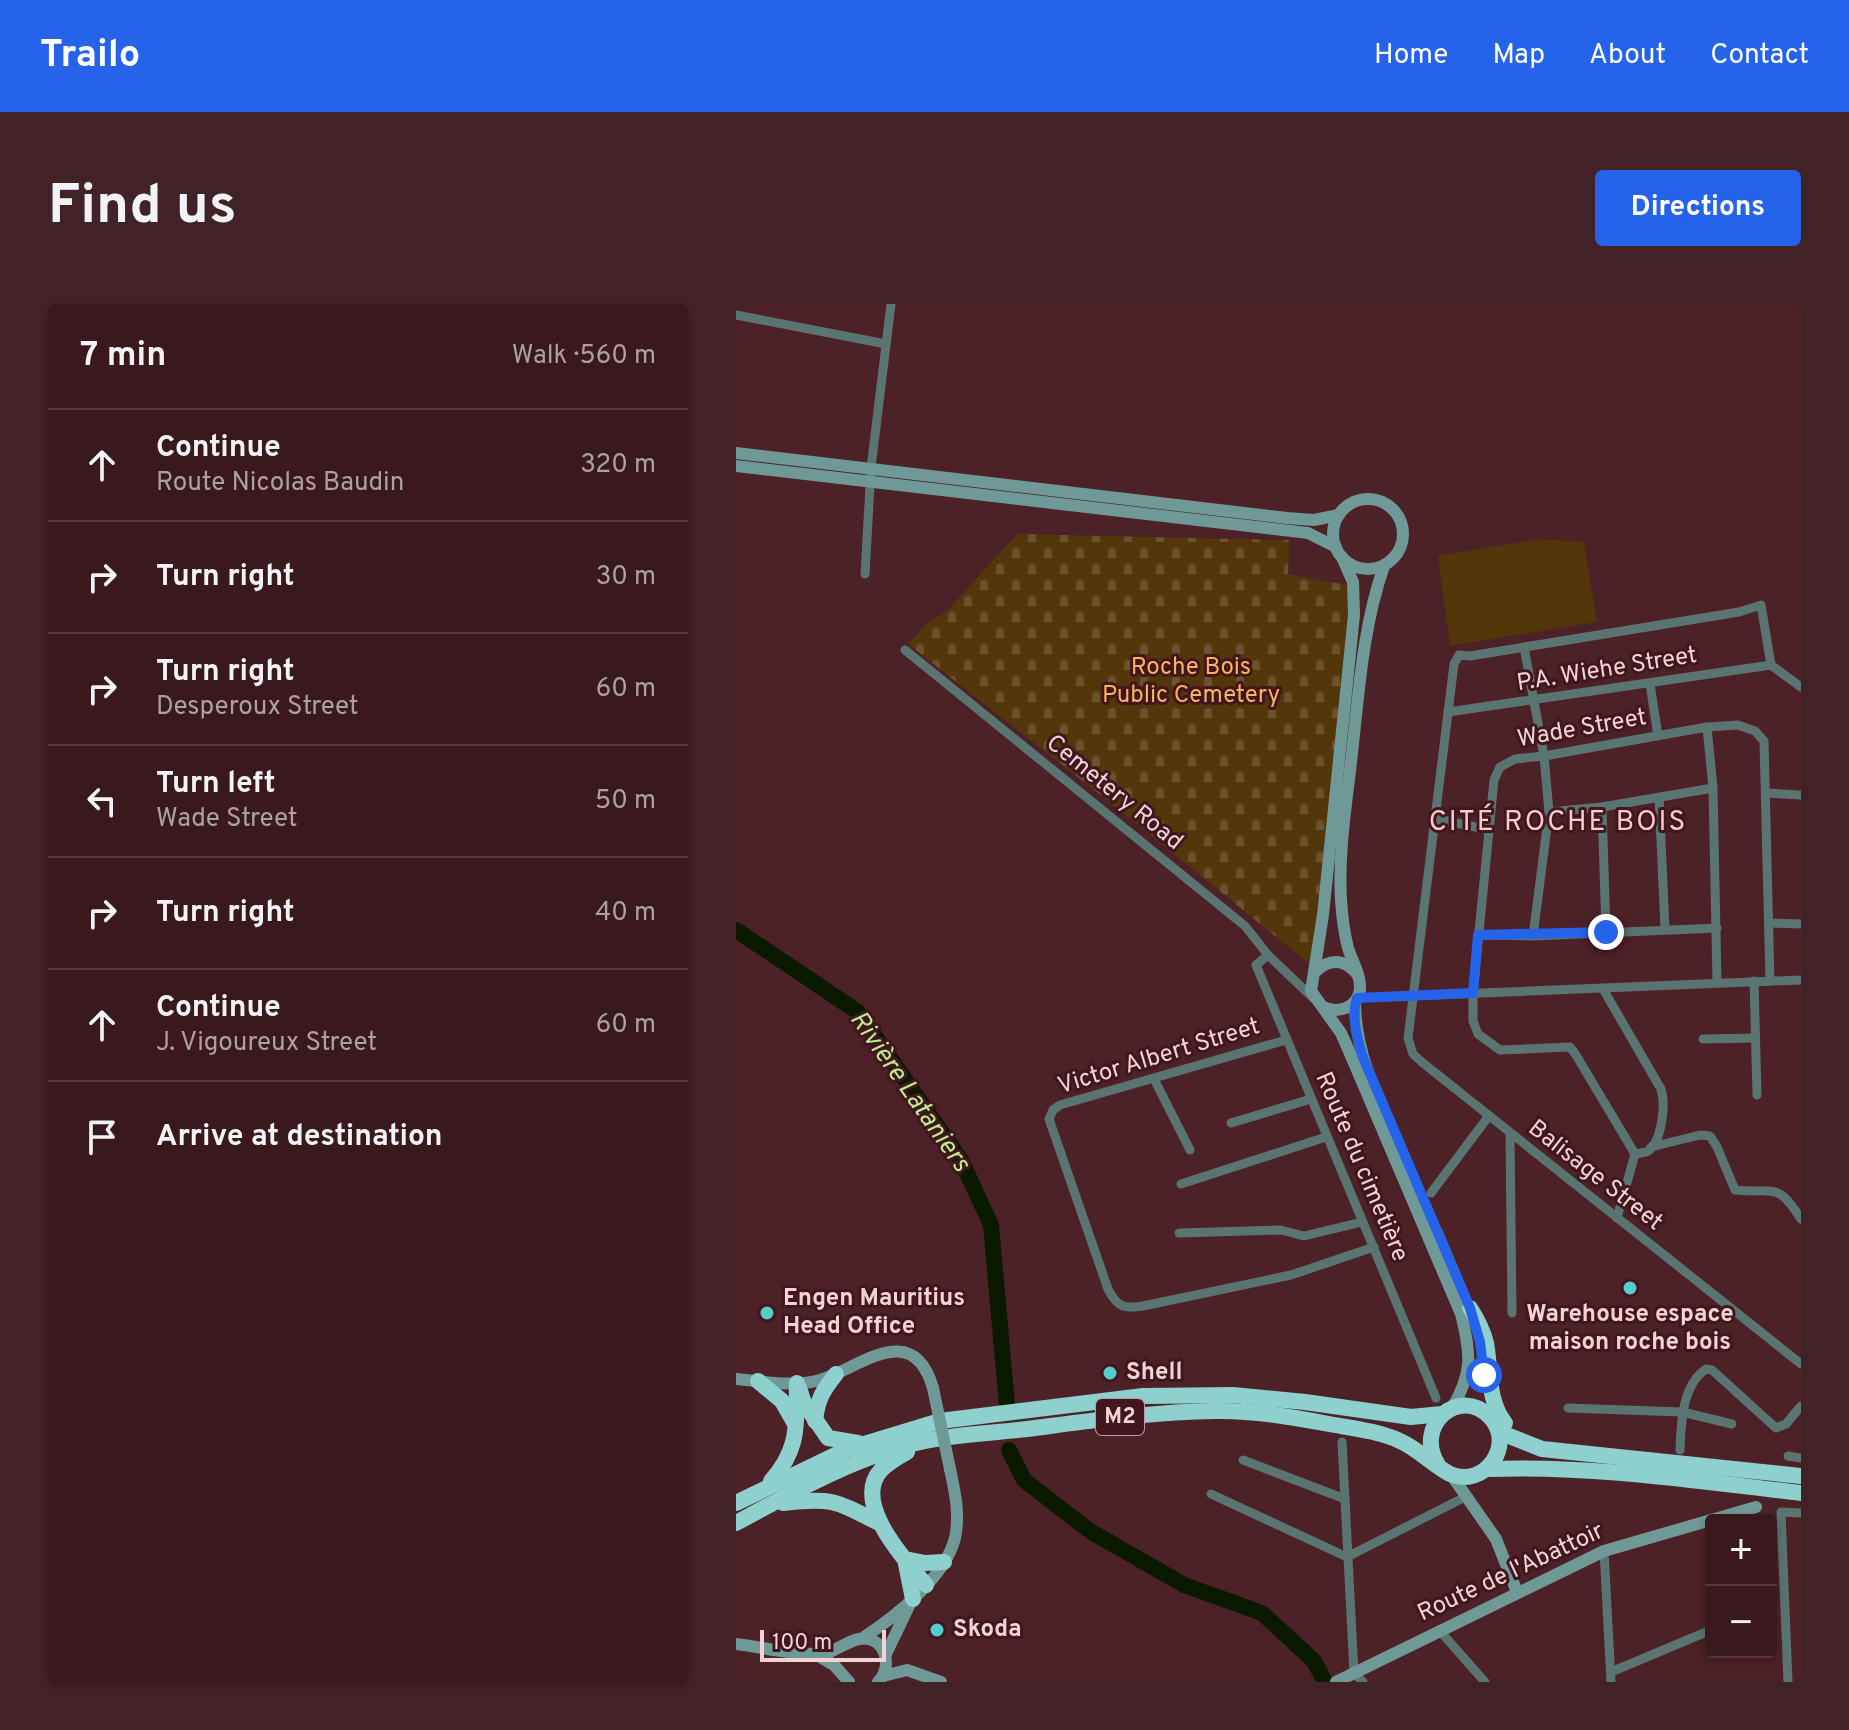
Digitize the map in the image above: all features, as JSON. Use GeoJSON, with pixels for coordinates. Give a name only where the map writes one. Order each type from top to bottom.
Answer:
{"type":"FeatureCollection","features":[{"type":"Feature","properties":{"kind":"highway"},"geometry":{"type":"LineString","coordinates":[[1470,1308],[1486,1340],[1496,1410],[1513,1432],[1537,1443],[1618,1457]]}},
{"type":"Feature","properties":{"kind":"highway"},"geometry":{"type":"LineString","coordinates":[[815,1421],[816,1404],[836,1374]]}},
{"type":"Feature","properties":{"kind":"highway"},"geometry":{"type":"LineString","coordinates":[[758,1381],[773,1392],[794,1422]]}},
{"type":"Feature","properties":{"kind":"highway"},"geometry":{"type":"LineString","coordinates":[[797,1383],[804,1403],[828,1438],[862,1444]]}},
{"type":"Feature","properties":{"kind":"highway"},"geometry":{"type":"LineString","coordinates":[[764,1488],[787,1463],[793,1447],[797,1383]]}},
{"type":"Feature","properties":{"kind":"highway","name":"M2"},"geometry":{"type":"LineString","coordinates":[[736,1503],[862,1444],[940,1421],[1143,1396],[1233,1395],[1411,1417],[1444,1407],[1471,1407],[1488,1415]]}},
{"type":"Feature","properties":{"kind":"highway"},"geometry":{"type":"LineString","coordinates":[[1444,1407],[1430,1439],[1433,1457],[1444,1469],[1466,1477],[1485,1471],[1531,1467],[1663,1477],[1801,1493]]}},
{"type":"Feature","properties":{"kind":"highway","name":"M2"},"geometry":{"type":"LineString","coordinates":[[736,1523],[768,1505],[879,1455],[925,1441],[1133,1416],[1218,1411],[1301,1419],[1398,1440],[1444,1469]]}},
{"type":"Feature","properties":{"kind":"highway"},"geometry":{"type":"LineString","coordinates":[[1488,1415],[1499,1432],[1542,1449],[1801,1476]]}},
{"type":"Feature","properties":{"kind":"highway"},"geometry":{"type":"LineString","coordinates":[[1485,1471],[1498,1452],[1499,1432]]}},
{"type":"Feature","properties":{"kind":"highway"},"geometry":{"type":"LineString","coordinates":[[925,1441],[879,1472],[873,1493],[879,1523],[926,1585]]}},
{"type":"Feature","properties":{"kind":"highway"},"geometry":{"type":"LineString","coordinates":[[768,1505],[828,1500],[879,1523]]}},
{"type":"Feature","properties":{"kind":"highway"},"geometry":{"type":"LineString","coordinates":[[905,1559],[925,1563],[944,1562]]}},
{"type":"Feature","properties":{"kind":"highway"},"geometry":{"type":"LineString","coordinates":[[905,1559],[912,1600]]}},
{"type":"Feature","properties":{"kind":"main road"},"geometry":{"type":"LineString","coordinates":[[736,453],[1314,520],[1339,515],[1357,501],[1369,499],[1391,508],[1399,517],[1403,540],[1399,551],[1384,566],[1371,604],[1363,659],[1340,870],[1343,929],[1359,980],[1355,1025],[1362,1055],[1470,1308],[1480,1342],[1488,1415]]}},
{"type":"Feature","properties":{"kind":"main road"},"geometry":{"type":"LineString","coordinates":[[736,466],[1308,533],[1360,569],[1384,566]]}},
{"type":"Feature","properties":{"kind":"main road"},"geometry":{"type":"LineString","coordinates":[[1339,515],[1333,536],[1353,582],[1355,595],[1315,973],[1311,983],[1317,1002],[1345,1042],[1461,1314],[1467,1338],[1468,1374],[1444,1407]]}},
{"type":"Feature","properties":{"kind":"main road"},"geometry":{"type":"LineString","coordinates":[[1315,973],[1325,963],[1342,962],[1349,965],[1359,980]]}},
{"type":"Feature","properties":{"kind":"main road"},"geometry":{"type":"LineString","coordinates":[[1317,1002],[1336,1011],[1343,1010],[1356,1000]]}},
{"type":"Feature","properties":{"kind":"main road"},"geometry":{"type":"LineString","coordinates":[[736,1379],[815,1382],[867,1357],[897,1352],[912,1356],[925,1367],[933,1388],[957,1517],[954,1539],[944,1562],[926,1585],[881,1626],[861,1639],[817,1655],[736,1644]]}},
{"type":"Feature","properties":{"kind":"main road"},"geometry":{"type":"LineString","coordinates":[[1444,1469],[1467,1494],[1496,1539],[1517,1592]]}},
{"type":"Feature","properties":{"kind":"main road"},"geometry":{"type":"LineString","coordinates":[[1467,1494],[1485,1471]]}},
{"type":"Feature","properties":{"kind":"main road","name":"Route de l'Abattoir"},"geometry":{"type":"LineString","coordinates":[[1349,1679],[1439,1630],[1604,1551],[1756,1507]]}},
{"type":"Feature","properties":{"kind":"main road"},"geometry":{"type":"LineString","coordinates":[[880,1679],[886,1657],[912,1600]]}},
{"type":"Feature","properties":{"kind":"main road"},"geometry":{"type":"LineString","coordinates":[[861,1639],[876,1643],[886,1657],[941,1682]]}},
{"type":"Feature","properties":{"kind":"main road"},"geometry":{"type":"LineString","coordinates":[[846,1679],[839,1662],[847,1645]]}},
{"type":"Feature","properties":{"kind":"main road"},"geometry":{"type":"LineString","coordinates":[[817,1655],[834,1665],[846,1679]]}},
{"type":"Feature","properties":{"kind":"main road"},"geometry":{"type":"LineString","coordinates":[[880,1679],[907,1670],[919,1673]]}},
{"type":"Feature","properties":{"kind":"street"},"geometry":{"type":"LineString","coordinates":[[865,574],[869,482],[891,304]]}},
{"type":"Feature","properties":{"kind":"street"},"geometry":{"type":"LineString","coordinates":[[736,315],[886,344]]}},
{"type":"Feature","properties":{"kind":"street"},"geometry":{"type":"LineString","coordinates":[[1533,936],[1549,812],[1544,756],[1524,647],[1739,612],[1761,605],[1771,665],[1801,687]]}},
{"type":"Feature","properties":{"kind":"street","name":"Balisage Street"},"geometry":{"type":"LineString","coordinates":[[1524,647],[1459,655],[1454,664],[1411,994],[1408,1038],[1413,1054],[1488,1117],[1801,1364]]}},
{"type":"Feature","properties":{"kind":"street","name":"Cemetery Road"},"geometry":{"type":"LineString","coordinates":[[905,650],[1245,926],[1268,955],[1317,1002]]}},
{"type":"Feature","properties":{"kind":"street","name":"P.A. Wiehe Street"},"geometry":{"type":"LineString","coordinates":[[1448,712],[1771,665]]}},
{"type":"Feature","properties":{"kind":"street"},"geometry":{"type":"LineString","coordinates":[[1650,684],[1658,736]]}},
{"type":"Feature","properties":{"kind":"street","name":"Wade Street"},"geometry":{"type":"LineString","coordinates":[[1635,1154],[1570,1047],[1500,1050],[1478,1034],[1473,1021],[1478,935],[1494,780],[1500,767],[1515,759],[1707,727],[1738,725],[1755,731],[1764,741],[1766,793]]}},
{"type":"Feature","properties":{"kind":"street"},"geometry":{"type":"LineString","coordinates":[[1707,727],[1713,788],[1717,982]]}},
{"type":"Feature","properties":{"kind":"street"},"geometry":{"type":"LineString","coordinates":[[1549,812],[1602,807],[1713,788]]}},
{"type":"Feature","properties":{"kind":"street"},"geometry":{"type":"LineString","coordinates":[[1770,981],[1766,793],[1801,795]]}},
{"type":"Feature","properties":{"kind":"street"},"geometry":{"type":"LineString","coordinates":[[1659,797],[1665,929]]}},
{"type":"Feature","properties":{"kind":"street"},"geometry":{"type":"LineString","coordinates":[[1602,807],[1606,932]]}},
{"type":"Feature","properties":{"kind":"street"},"geometry":{"type":"LineString","coordinates":[[1434,818],[1489,830]]}},
{"type":"Feature","properties":{"kind":"street"},"geometry":{"type":"LineString","coordinates":[[1769,923],[1801,924]]}},
{"type":"Feature","properties":{"kind":"street"},"geometry":{"type":"LineString","coordinates":[[1478,935],[1533,936],[1717,928]]}},
{"type":"Feature","properties":{"kind":"street","name":"Route du cimetière"},"geometry":{"type":"LineString","coordinates":[[1268,955],[1256,965],[1362,1222],[1444,1407]]}},
{"type":"Feature","properties":{"kind":"street"},"geometry":{"type":"LineString","coordinates":[[1288,976],[1315,973]]}},
{"type":"Feature","properties":{"kind":"street"},"geometry":{"type":"LineString","coordinates":[[1359,980],[1370,990],[1393,996]]}},
{"type":"Feature","properties":{"kind":"street"},"geometry":{"type":"LineString","coordinates":[[1356,1000],[1411,994],[1801,980]]}},
{"type":"Feature","properties":{"kind":"street"},"geometry":{"type":"LineString","coordinates":[[1754,981],[1757,1095]]}},
{"type":"Feature","properties":{"kind":"street"},"geometry":{"type":"LineString","coordinates":[[1603,989],[1661,1089],[1665,1112],[1651,1147],[1646,1152],[1635,1154],[1617,1218]]}},
{"type":"Feature","properties":{"kind":"street"},"geometry":{"type":"LineString","coordinates":[[1703,1039],[1755,1038]]}},
{"type":"Feature","properties":{"kind":"street","name":"Victor Albert Street"},"geometry":{"type":"LineString","coordinates":[[1286,1040],[1060,1105],[1053,1110],[1049,1119],[1115,1301],[1129,1308],[1210,1293],[1291,1275],[1374,1247]]}},
{"type":"Feature","properties":{"kind":"street"},"geometry":{"type":"LineString","coordinates":[[1154,1079],[1190,1150]]}},
{"type":"Feature","properties":{"kind":"street"},"geometry":{"type":"LineString","coordinates":[[1231,1123],[1311,1099]]}},
{"type":"Feature","properties":{"kind":"street"},"geometry":{"type":"LineString","coordinates":[[1431,1193],[1488,1117]]}},
{"type":"Feature","properties":{"kind":"street"},"geometry":{"type":"LineString","coordinates":[[1510,1134],[1512,1313]]}},
{"type":"Feature","properties":{"kind":"street"},"geometry":{"type":"LineString","coordinates":[[1651,1147],[1700,1135],[1710,1136],[1735,1190],[1776,1190],[1785,1195],[1801,1219]]}},
{"type":"Feature","properties":{"kind":"street"},"geometry":{"type":"LineString","coordinates":[[1181,1184],[1326,1137]]}},
{"type":"Feature","properties":{"kind":"street"},"geometry":{"type":"LineString","coordinates":[[1179,1233],[1281,1230],[1304,1236],[1362,1222]]}},
{"type":"Feature","properties":{"kind":"street"},"geometry":{"type":"LineString","coordinates":[[1680,1450],[1682,1412],[1697,1375],[1706,1369],[1712,1370],[1776,1428],[1786,1424],[1801,1406]]}},
{"type":"Feature","properties":{"kind":"street"},"geometry":{"type":"LineString","coordinates":[[1568,1408],[1682,1412],[1732,1424]]}},
{"type":"Feature","properties":{"kind":"street"},"geometry":{"type":"LineString","coordinates":[[1342,1442],[1349,1679]]}},
{"type":"Feature","properties":{"kind":"street"},"geometry":{"type":"LineString","coordinates":[[1788,1456],[1801,1458]]}},
{"type":"Feature","properties":{"kind":"street"},"geometry":{"type":"LineString","coordinates":[[1243,1460],[1345,1499]]}},
{"type":"Feature","properties":{"kind":"street"},"geometry":{"type":"LineString","coordinates":[[1211,1494],[1347,1557]]}},
{"type":"Feature","properties":{"kind":"street"},"geometry":{"type":"LineString","coordinates":[[1347,1557],[1467,1494]]}},
{"type":"Feature","properties":{"kind":"street"},"geometry":{"type":"LineString","coordinates":[[1788,1682],[1781,1512],[1801,1513]]}},
{"type":"Feature","properties":{"kind":"street"},"geometry":{"type":"LineString","coordinates":[[1604,1551],[1611,1677],[1705,1633]]}},
{"type":"Feature","properties":{"kind":"street"},"geometry":{"type":"LineString","coordinates":[[1777,1603],[1784,1600]]}},
{"type":"Feature","properties":{"kind":"street"},"geometry":{"type":"LineString","coordinates":[[1439,1630],[1485,1682]]}},
{"type":"Feature","properties":{"kind":"green space","name":"Roche Bois Public Cemetery"},"geometry":{"type":"Polygon","coordinates":[[[1017,534],[1289,540],[1288,574],[1352,586],[1312,966],[908,644],[925,625],[948,610],[1017,534]]]}},
{"type":"Feature","properties":{"kind":"green space"},"geometry":{"type":"Polygon","coordinates":[[[1540,539],[1584,542],[1597,622],[1450,646],[1438,556],[1540,539]]]}},
{"type":"Feature","properties":{"kind":"waterway","name":"Rivière Lataniers"},"geometry":{"type":"LineString","coordinates":[[736,930],[858,1012],[961,1160],[991,1225],[1007,1405]]}},
{"type":"Feature","properties":{"kind":"waterway","name":"Rivière Lataniers"},"geometry":{"type":"LineString","coordinates":[[1009,1450],[1024,1480],[1090,1531],[1184,1585],[1262,1613],[1314,1661],[1325,1682]]}},
{"type":"Feature","properties":{"kind":"place","name":"Warehouse espace maison roche bois"},"geometry":{"type":"Point","coordinates":[1630,1288]}},
{"type":"Feature","properties":{"kind":"place","name":"Engen Mauritius Head Office"},"geometry":{"type":"Point","coordinates":[767,1313]}},
{"type":"Feature","properties":{"kind":"place","name":"Shell"},"geometry":{"type":"Point","coordinates":[1110,1373]}},
{"type":"Feature","properties":{"kind":"place","name":"Skoda"},"geometry":{"type":"Point","coordinates":[937,1630]}},
{"type":"Feature","properties":{"kind":"district","name":"CITÉ ROCHE BOIS"},"geometry":{"type":"Point","coordinates":[1558,823]}},
{"type":"Feature","properties":{"kind":"route"},"geometry":{"type":"LineString","coordinates":[[1484,1375],[1480,1342],[1470,1308],[1422,1202],[1362,1055],[1355,1025],[1355,1002],[1357,998],[1473,993],[1478,935],[1606,932]]}}]}
